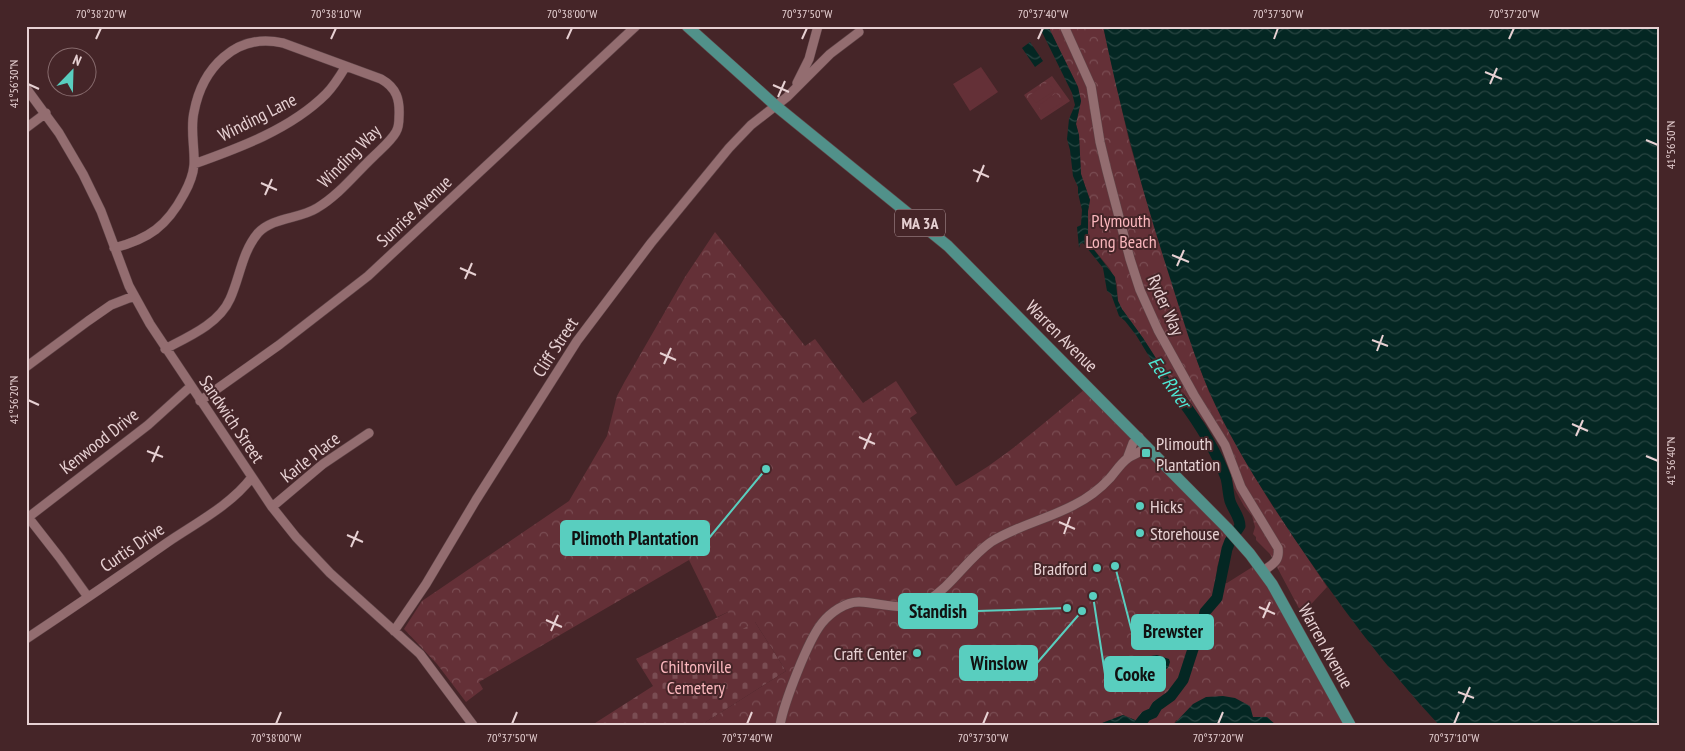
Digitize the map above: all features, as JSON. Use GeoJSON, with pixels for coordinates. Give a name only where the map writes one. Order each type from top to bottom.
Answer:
{"type":"FeatureCollection","features":[{"type":"Feature","properties":{"kind":"main road","name":"Warren Avenue"},"geometry":{"type":"LineString","coordinates":[[687,26],[776,106],[948,246],[1240,541],[1263,571],[1350,725]]}},
{"type":"Feature","properties":{"kind":"street","name":"Sunrise Avenue"},"geometry":{"type":"LineString","coordinates":[[200,401],[279,345],[368,276],[636,26]]}},
{"type":"Feature","properties":{"kind":"street"},"geometry":{"type":"LineString","coordinates":[[795,88],[809,59],[818,26]]}},
{"type":"Feature","properties":{"kind":"street","name":"Ryder Way"},"geometry":{"type":"LineString","coordinates":[[1064,26],[1091,86],[1105,161],[1130,259],[1140,290],[1158,330],[1194,395],[1225,445],[1241,487],[1278,548],[1277,562],[1263,571]]}},
{"type":"Feature","properties":{"kind":"street","name":"Cliff Street"},"geometry":{"type":"LineString","coordinates":[[394,631],[426,584],[476,500],[585,330],[651,243],[729,148],[761,115],[776,106],[830,54],[862,28]]}},
{"type":"Feature","properties":{"kind":"street","name":"Winding Way"},"geometry":{"type":"LineString","coordinates":[[114,248],[137,241],[162,226],[186,190],[194,164],[193,117],[197,100],[208,73],[228,53],[254,43],[277,42],[381,79],[394,90],[400,106],[395,134],[354,178],[319,207],[302,215],[272,224],[261,230],[247,251],[230,300],[225,308],[212,321],[166,349]]}},
{"type":"Feature","properties":{"kind":"street","name":"Winding Lane"},"geometry":{"type":"LineString","coordinates":[[194,164],[243,145],[301,115],[327,93],[346,66]]}},
{"type":"Feature","properties":{"kind":"street","name":"Sandwich Street"},"geometry":{"type":"LineString","coordinates":[[26,88],[64,140],[86,179],[101,211],[134,296],[190,387],[272,507],[302,544],[330,573],[424,658],[473,725]]}},
{"type":"Feature","properties":{"kind":"street"},"geometry":{"type":"LineString","coordinates":[[26,128],[46,113]]}},
{"type":"Feature","properties":{"kind":"street"},"geometry":{"type":"LineString","coordinates":[[26,367],[88,320],[111,305],[134,296]]}},
{"type":"Feature","properties":{"kind":"street","name":"Kenwood Drive"},"geometry":{"type":"LineString","coordinates":[[27,518],[148,425],[190,387]]}},
{"type":"Feature","properties":{"kind":"street","name":"Karle Place"},"geometry":{"type":"LineString","coordinates":[[272,507],[323,464],[369,432]]}},
{"type":"Feature","properties":{"kind":"street"},"geometry":{"type":"LineString","coordinates":[[1127,459],[1133,443],[1138,437]]}},
{"type":"Feature","properties":{"kind":"street"},"geometry":{"type":"LineString","coordinates":[[780,725],[814,635],[821,624],[837,610],[857,602],[905,608],[926,602],[944,588],[977,554],[992,542],[1086,499],[1102,486],[1127,459],[1147,446]]}},
{"type":"Feature","properties":{"kind":"street","name":"Curtis Drive"},"geometry":{"type":"LineString","coordinates":[[26,639],[218,508],[246,486],[252,477]]}},
{"type":"Feature","properties":{"kind":"street"},"geometry":{"type":"LineString","coordinates":[[27,518],[60,558],[88,597]]}},
{"type":"Feature","properties":{"kind":"green space","name":"Plymouth Long Beach"},"geometry":{"type":"Polygon","coordinates":[[[1048,26],[1103,26],[1129,141],[1142,186],[1195,355],[1209,392],[1241,454],[1270,502],[1327,587],[1302,614],[1270,554],[1256,540],[1253,534],[1255,527],[1252,516],[1234,488],[1229,465],[1216,436],[1179,394],[1122,309],[1118,301],[1117,284],[1110,269],[1088,242],[1090,200],[1081,174],[1079,135],[1076,124],[1081,101],[1078,87],[1048,26]]]}},
{"type":"Feature","properties":{"kind":"green space"},"geometry":{"type":"Polygon","coordinates":[[[981,67],[998,92],[970,111],[953,84],[981,67]]]}},
{"type":"Feature","properties":{"kind":"green space"},"geometry":{"type":"Polygon","coordinates":[[[1052,76],[1070,101],[1041,120],[1024,95],[1052,76]]]}},
{"type":"Feature","properties":{"kind":"green space"},"geometry":{"type":"Polygon","coordinates":[[[1048,82],[1054,91],[1036,103],[1030,95],[1048,82]]]}},
{"type":"Feature","properties":{"kind":"green space"},"geometry":{"type":"Polygon","coordinates":[[[1056,93],[1063,102],[1044,114],[1038,106],[1056,93]]]}},
{"type":"Feature","properties":{"kind":"green space"},"geometry":{"type":"Polygon","coordinates":[[[715,232],[805,346],[815,339],[863,403],[896,381],[917,413],[910,418],[956,486],[1007,453],[1085,389],[1227,535],[1217,567],[1216,585],[1227,583],[1254,566],[1262,576],[1346,725],[1276,725],[1267,717],[1176,720],[1173,725],[1138,725],[1135,720],[1123,715],[1097,725],[701,725],[786,671],[755,622],[739,631],[728,612],[717,617],[689,560],[479,682],[483,689],[466,702],[437,664],[404,629],[422,601],[569,501],[607,436],[617,396],[625,381],[685,277],[715,232]]]}},
{"type":"Feature","properties":{"kind":"green space","name":"Chiltonville Cemetery"},"geometry":{"type":"Polygon","coordinates":[[[728,612],[755,622],[786,671],[701,725],[592,725],[653,686],[636,659],[728,612]]]}},
{"type":"Feature","properties":{"kind":"water"},"geometry":{"type":"Polygon","coordinates":[[[1039,26],[1048,26],[1078,87],[1081,101],[1076,124],[1079,135],[1081,174],[1090,200],[1088,242],[1115,277],[1118,301],[1122,309],[1188,408],[1161,376],[1136,335],[1119,316],[1111,294],[1107,291],[1103,268],[1083,243],[1080,244],[1079,248],[1077,227],[1081,225],[1082,210],[1078,187],[1073,176],[1067,139],[1069,119],[1075,105],[1072,93],[1039,26]]]}},
{"type":"Feature","properties":{"kind":"water"},"geometry":{"type":"Polygon","coordinates":[[[1103,26],[1659,26],[1659,725],[1439,725],[1381,657],[1294,538],[1237,448],[1209,391],[1188,335],[1151,215],[1125,122],[1103,26]]]}},
{"type":"Feature","properties":{"kind":"water"},"geometry":{"type":"Polygon","coordinates":[[[1030,42],[1043,61],[1035,67],[1022,48],[1030,42]]]}},
{"type":"Feature","properties":{"kind":"water"},"geometry":{"type":"Polygon","coordinates":[[[1157,655],[1169,659],[1168,668],[1148,680],[1137,680],[1120,687],[1111,687],[1111,684],[1126,674],[1141,669],[1151,656],[1157,655]]]}},
{"type":"Feature","properties":{"kind":"water"},"geometry":{"type":"Polygon","coordinates":[[[1223,696],[1235,698],[1250,706],[1253,717],[1267,717],[1276,725],[1173,725],[1193,704],[1206,697],[1223,696]]]}},
{"type":"Feature","properties":{"kind":"water"},"geometry":{"type":"Polygon","coordinates":[[[1123,715],[1135,720],[1138,725],[1097,725],[1123,715]]]}},
{"type":"Feature","properties":{"kind":"waterway","name":"Eel River"},"geometry":{"type":"LineString","coordinates":[[1139,725],[1146,716],[1153,713],[1157,706],[1171,696],[1183,680],[1200,633],[1205,612],[1217,598],[1227,549],[1240,526],[1230,501],[1226,478],[1217,456],[1200,426],[1180,398]]}},
{"type":"Feature","properties":{"kind":"place","name":"Plimouth Plantation"},"geometry":{"type":"Point","coordinates":[1146,453]}},
{"type":"Feature","properties":{"kind":"place","name":"Plimoth Plantation"},"geometry":{"type":"Point","coordinates":[766,469]}},
{"type":"Feature","properties":{"kind":"place","name":"Hicks"},"geometry":{"type":"Point","coordinates":[1140,506]}},
{"type":"Feature","properties":{"kind":"place","name":"Storehouse"},"geometry":{"type":"Point","coordinates":[1140,533]}},
{"type":"Feature","properties":{"kind":"place","name":"Brewster"},"geometry":{"type":"Point","coordinates":[1115,566]}},
{"type":"Feature","properties":{"kind":"place","name":"Bradford"},"geometry":{"type":"Point","coordinates":[1097,568]}},
{"type":"Feature","properties":{"kind":"place","name":"Cooke"},"geometry":{"type":"Point","coordinates":[1093,596]}},
{"type":"Feature","properties":{"kind":"place","name":"Standish"},"geometry":{"type":"Point","coordinates":[1067,608]}},
{"type":"Feature","properties":{"kind":"place","name":"Winslow"},"geometry":{"type":"Point","coordinates":[1082,611]}},
{"type":"Feature","properties":{"kind":"place","name":"Craft Center"},"geometry":{"type":"Point","coordinates":[917,653]}}]}
